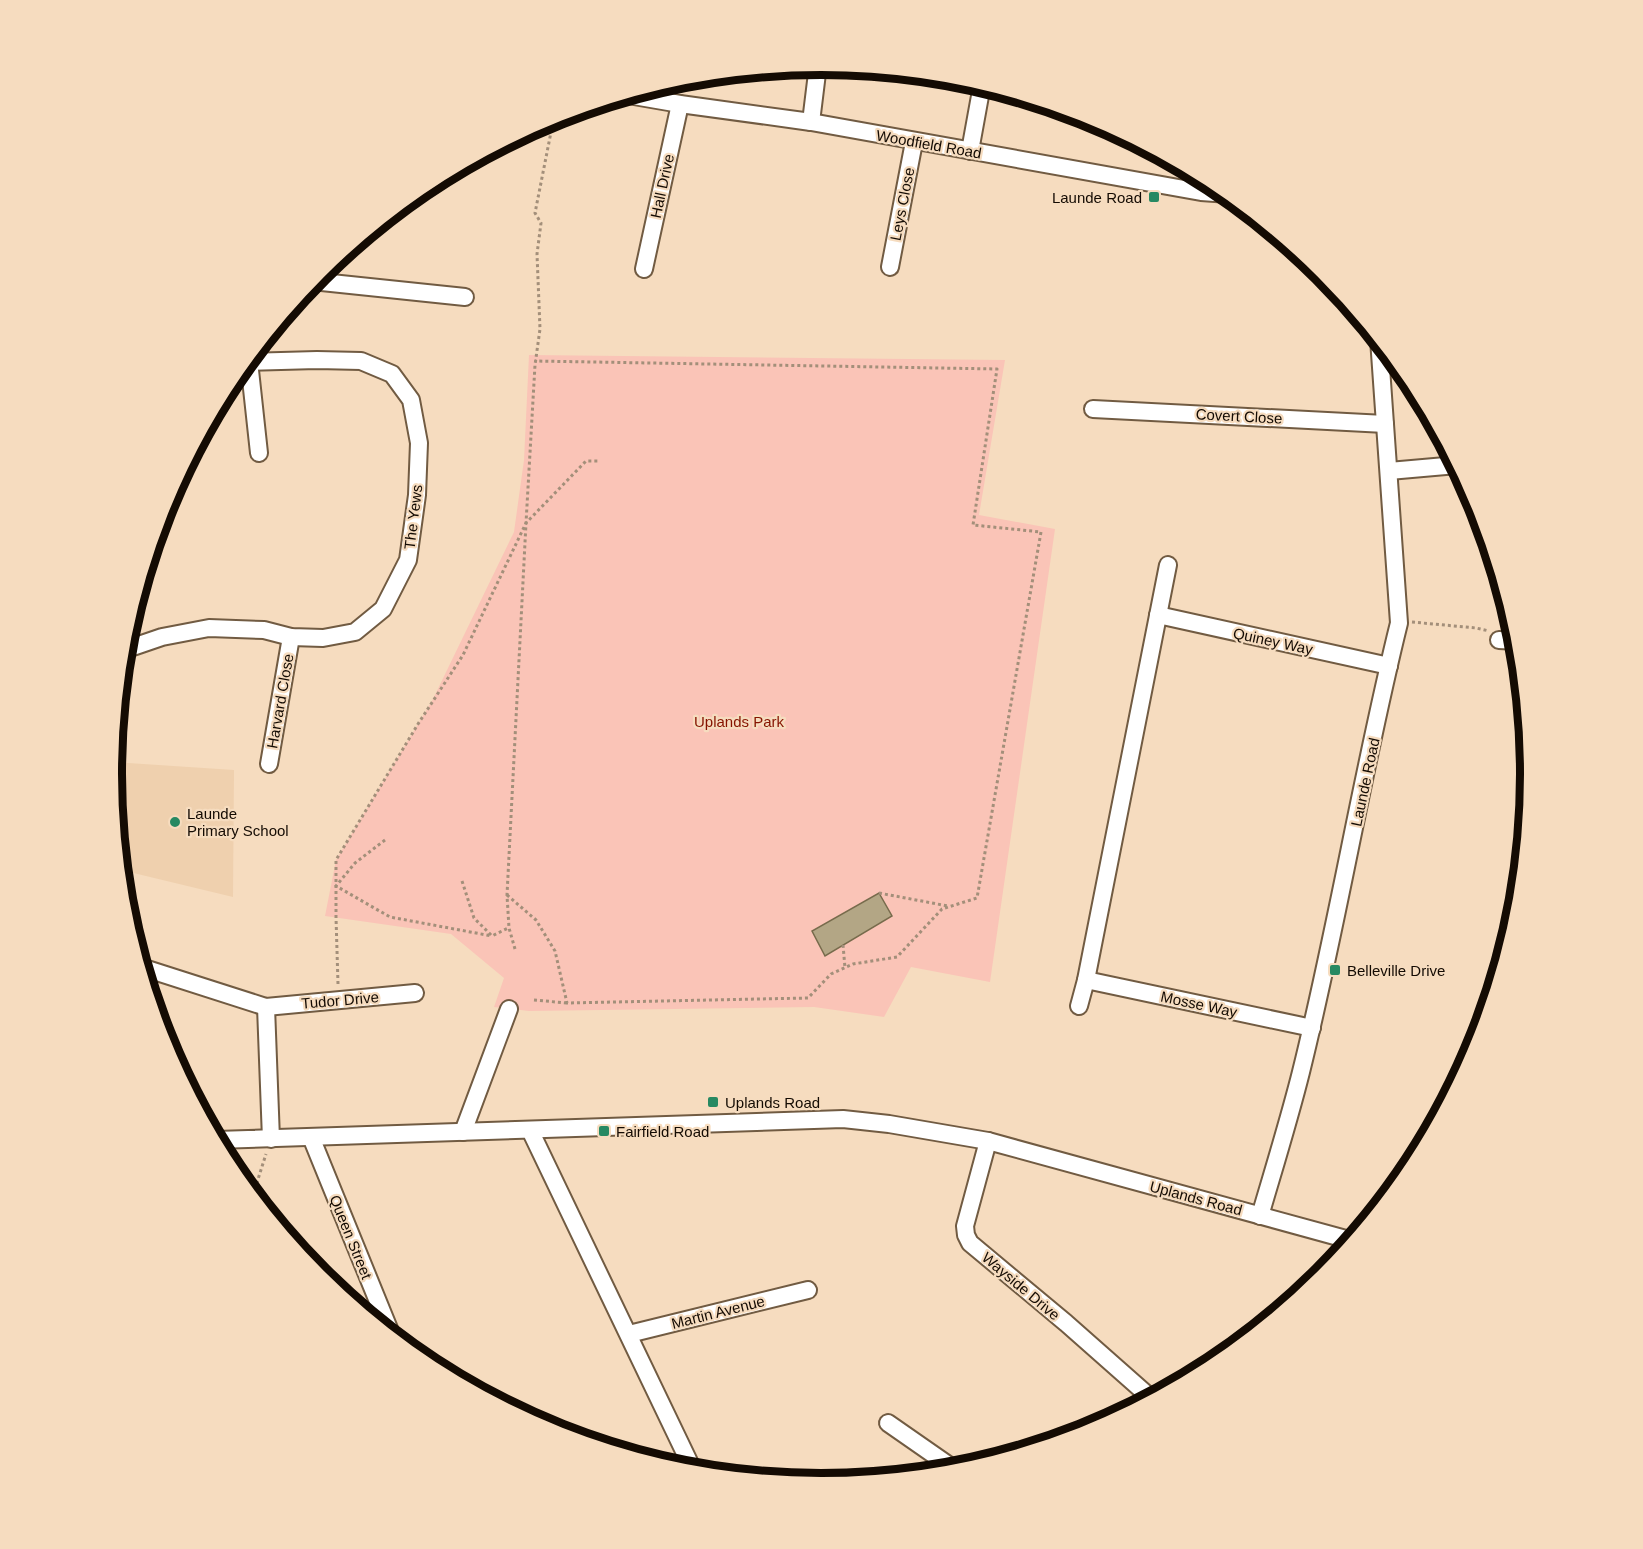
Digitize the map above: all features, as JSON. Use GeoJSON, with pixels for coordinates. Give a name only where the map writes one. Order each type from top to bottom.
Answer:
{"type":"FeatureCollection","features":[{"type":"Feature","properties":{"kind":"street"},"geometry":{"type":"LineString","coordinates":[[811,122],[817,75]]}},
{"type":"Feature","properties":{"kind":"street"},"geometry":{"type":"LineString","coordinates":[[970,151],[980,93]]}},
{"type":"Feature","properties":{"kind":"street","name":"Woodfield Road"},"geometry":{"type":"LineString","coordinates":[[645,98],[811,122],[1210,193]]}},
{"type":"Feature","properties":{"kind":"street","name":"Hall Drive"},"geometry":{"type":"LineString","coordinates":[[644,269],[680,104]]}},
{"type":"Feature","properties":{"kind":"street","name":"Leys Close"},"geometry":{"type":"LineString","coordinates":[[890,267],[914,142]]}},
{"type":"Feature","properties":{"kind":"street"},"geometry":{"type":"LineString","coordinates":[[325,282],[465,297]]}},
{"type":"Feature","properties":{"kind":"street","name":"Launde Road"},"geometry":{"type":"LineString","coordinates":[[1260,1216],[1312,1028],[1399,623],[1379,353]]}},
{"type":"Feature","properties":{"kind":"street","name":"The Yews"},"geometry":{"type":"LineString","coordinates":[[134,647],[162,637],[210,628],[264,630],[291,637],[323,638],[355,632],[383,609],[408,560],[417,495],[419,443],[411,400],[392,374],[361,361],[258,361]]}},
{"type":"Feature","properties":{"kind":"street"},"geometry":{"type":"LineString","coordinates":[[249,373],[258,453]]}},
{"type":"Feature","properties":{"kind":"street","name":"Covert Close"},"geometry":{"type":"LineString","coordinates":[[1093,409],[1385,424]]}},
{"type":"Feature","properties":{"kind":"street"},"geometry":{"type":"LineString","coordinates":[[1389,471],[1449,466]]}},
{"type":"Feature","properties":{"kind":"street"},"geometry":{"type":"LineString","coordinates":[[1079,1006],[1168,565]]}},
{"type":"Feature","properties":{"kind":"street","name":"Quiney Way"},"geometry":{"type":"LineString","coordinates":[[1158,615],[1389,666]]}},
{"type":"Feature","properties":{"kind":"street","name":"Harvard Close"},"geometry":{"type":"LineString","coordinates":[[269,764],[291,637]]}},
{"type":"Feature","properties":{"kind":"street"},"geometry":{"type":"LineString","coordinates":[[1499,640],[1508,640]]}},
{"type":"Feature","properties":{"kind":"street","name":"Tudor Drive"},"geometry":{"type":"LineString","coordinates":[[150,970],[266,1007],[415,993]]}},
{"type":"Feature","properties":{"kind":"street","name":"Mosse Way"},"geometry":{"type":"LineString","coordinates":[[1086,980],[1312,1028]]}},
{"type":"Feature","properties":{"kind":"street"},"geometry":{"type":"LineString","coordinates":[[266,1007],[271,1138]]}},
{"type":"Feature","properties":{"kind":"street"},"geometry":{"type":"LineString","coordinates":[[463,1132],[509,1009]]}},
{"type":"Feature","properties":{"kind":"street","name":"Uplands Road"},"geometry":{"type":"LineString","coordinates":[[226,1140],[843,1119],[889,1124],[988,1141],[1344,1239]]}},
{"type":"Feature","properties":{"kind":"street"},"geometry":{"type":"LineString","coordinates":[[530,1130],[689,1462]]}},
{"type":"Feature","properties":{"kind":"street","name":"Queen Street"},"geometry":{"type":"LineString","coordinates":[[311,1137],[386,1321]]}},
{"type":"Feature","properties":{"kind":"street","name":"Wayside Drive"},"geometry":{"type":"LineString","coordinates":[[988,1141],[965,1226],[970,1243],[1146,1394]]}},
{"type":"Feature","properties":{"kind":"street","name":"Martin Avenue"},"geometry":{"type":"LineString","coordinates":[[628,1334],[808,1290]]}},
{"type":"Feature","properties":{"kind":"street"},"geometry":{"type":"LineString","coordinates":[[888,1423],[945,1463]]}},
{"type":"Feature","properties":{"kind":"path"},"geometry":{"type":"LineString","coordinates":[[514,949],[509,928],[507,895],[535,361],[540,329],[537,254],[541,224],[535,213],[552,129]]}},
{"type":"Feature","properties":{"kind":"path"},"geometry":{"type":"LineString","coordinates":[[534,1000],[567,1003],[808,998],[831,974],[853,964],[897,957],[942,909],[977,898],[1041,532],[973,525],[997,369],[535,361]]}},
{"type":"Feature","properties":{"kind":"path"},"geometry":{"type":"LineString","coordinates":[[339,1000],[336,860],[418,724],[463,655],[526,524],[586,461],[599,461]]}},
{"type":"Feature","properties":{"kind":"path"},"geometry":{"type":"LineString","coordinates":[[1399,623],[1414,621],[1476,628],[1492,631],[1499,640]]}},
{"type":"Feature","properties":{"kind":"path"},"geometry":{"type":"LineString","coordinates":[[336,886],[354,863],[386,840]]}},
{"type":"Feature","properties":{"kind":"path"},"geometry":{"type":"LineString","coordinates":[[462,881],[474,918],[492,936]]}},
{"type":"Feature","properties":{"kind":"path"},"geometry":{"type":"LineString","coordinates":[[336,886],[390,917],[492,936],[509,928]]}},
{"type":"Feature","properties":{"kind":"path"},"geometry":{"type":"LineString","coordinates":[[879,893],[950,906]]}},
{"type":"Feature","properties":{"kind":"path"},"geometry":{"type":"LineString","coordinates":[[507,895],[536,920],[555,951],[567,1003]]}},
{"type":"Feature","properties":{"kind":"path"},"geometry":{"type":"LineString","coordinates":[[843,945],[845,968]]}},
{"type":"Feature","properties":{"kind":"path"},"geometry":{"type":"LineString","coordinates":[[256,1185],[271,1138]]}},
{"type":"Feature","properties":{"kind":"shaded area","name":"Launde Primary School"},"geometry":{"type":"Polygon","coordinates":[[[122,763],[234,770],[233,897],[129,872],[123,820],[122,763]]]}},
{"type":"Feature","properties":{"kind":"green space","name":"Uplands Park"},"geometry":{"type":"Polygon","coordinates":[[[529,355],[1005,360],[979,515],[1055,529],[990,982],[911,967],[884,1017],[814,1007],[529,1011],[494,1007],[504,978],[451,934],[325,916],[336,860],[432,701],[514,532],[524,460],[529,355]]]}},
{"type":"Feature","properties":{"kind":"building"},"geometry":{"type":"Polygon","coordinates":[[[879,893],[892,916],[825,956],[812,931],[879,893]]]}},
{"type":"Feature","properties":{"kind":"place","name":"Launde Road"},"geometry":{"type":"Point","coordinates":[1154,197]}},
{"type":"Feature","properties":{"kind":"place","name":"Launde Primary School"},"geometry":{"type":"Point","coordinates":[175,822]}},
{"type":"Feature","properties":{"kind":"place","name":"Belleville Drive"},"geometry":{"type":"Point","coordinates":[1335,970]}},
{"type":"Feature","properties":{"kind":"place","name":"Uplands Road"},"geometry":{"type":"Point","coordinates":[713,1102]}},
{"type":"Feature","properties":{"kind":"place","name":"Fairfield Road"},"geometry":{"type":"Point","coordinates":[604,1131]}}]}
